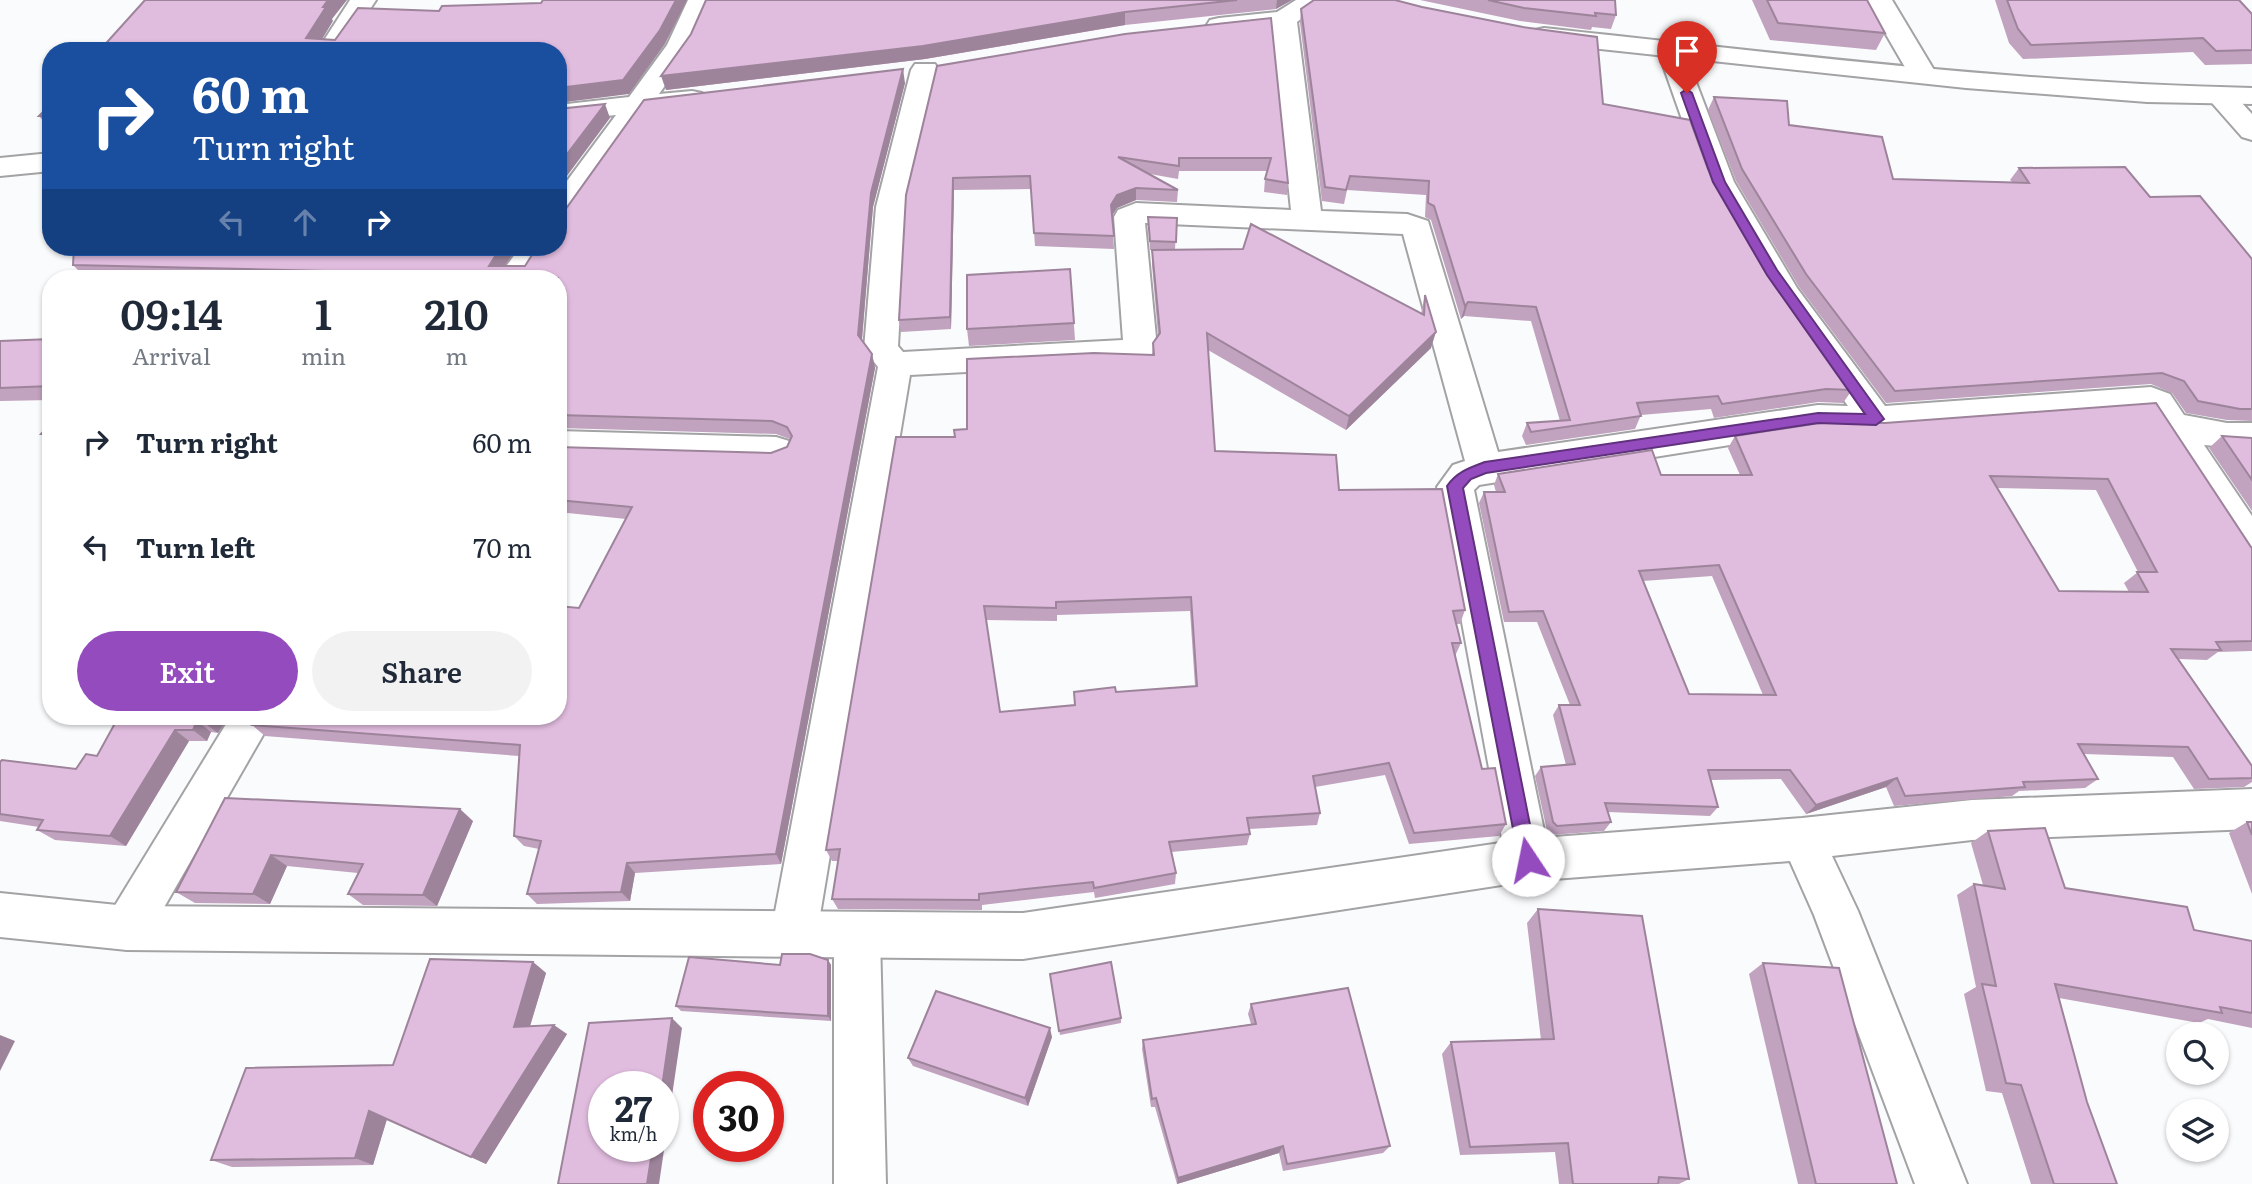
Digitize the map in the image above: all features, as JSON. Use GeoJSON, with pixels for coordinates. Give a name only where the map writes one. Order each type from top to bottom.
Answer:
{"type":"FeatureCollection","features":[{"type":"Feature","properties":{"kind":"street"},"geometry":{"type":"LineString","coordinates":[[336,42],[363,0]]}},
{"type":"Feature","properties":{"kind":"street"},"geometry":{"type":"LineString","coordinates":[[567,202],[680,46],[701,0]]}},
{"type":"Feature","properties":{"kind":"street"},"geometry":{"type":"LineString","coordinates":[[1191,29],[1284,19],[1313,0]]}},
{"type":"Feature","properties":{"kind":"street"},"geometry":{"type":"LineString","coordinates":[[1880,0],[1923,75]]}},
{"type":"Feature","properties":{"kind":"street"},"geometry":{"type":"LineString","coordinates":[[1284,19],[1307,219]]}},
{"type":"Feature","properties":{"kind":"street"},"geometry":{"type":"LineString","coordinates":[[1518,33],[1923,75],[2147,94],[2252,96]]}},
{"type":"Feature","properties":{"kind":"street"},"geometry":{"type":"LineString","coordinates":[[1670,48],[1719,182],[1784,295],[1876,419]]}},
{"type":"Feature","properties":{"kind":"street"},"geometry":{"type":"LineString","coordinates":[[895,364],[881,349],[891,207],[924,70]]}},
{"type":"Feature","properties":{"kind":"street"},"geometry":{"type":"LineString","coordinates":[[2218,95],[2252,131]]}},
{"type":"Feature","properties":{"kind":"street"},"geometry":{"type":"LineString","coordinates":[[567,112],[717,96]]}},
{"type":"Feature","properties":{"kind":"street"},"geometry":{"type":"LineString","coordinates":[[0,167],[42,163]]}},
{"type":"Feature","properties":{"kind":"street"},"geometry":{"type":"LineString","coordinates":[[895,364],[1136,351],[1140,348],[1131,215],[1307,219],[1407,225],[1416,228],[1485,468]]}},
{"type":"Feature","properties":{"kind":"street"},"geometry":{"type":"LineString","coordinates":[[794,933],[895,364]]}},
{"type":"Feature","properties":{"kind":"street"},"geometry":{"type":"LineString","coordinates":[[1528,860],[1455,486],[1466,475],[1485,468],[1818,418],[1876,419],[2151,400],[2158,403],[2252,546]]}},
{"type":"Feature","properties":{"kind":"street"},"geometry":{"type":"LineString","coordinates":[[2171,425],[2227,436],[2252,436]]}},
{"type":"Feature","properties":{"kind":"street"},"geometry":{"type":"LineString","coordinates":[[567,444],[776,450]]}},
{"type":"Feature","properties":{"kind":"street"},"geometry":{"type":"LineString","coordinates":[[127,928],[248,725]]}},
{"type":"Feature","properties":{"kind":"street"},"geometry":{"type":"LineString","coordinates":[[0,915],[127,928],[1023,936],[1528,860],[1802,839],[1972,820],[2252,809]]}},
{"type":"Feature","properties":{"kind":"street"},"geometry":{"type":"LineString","coordinates":[[1802,839],[1835,911],[1941,1184]]}},
{"type":"Feature","properties":{"kind":"street"},"geometry":{"type":"LineString","coordinates":[[857,936],[860,1184]]}},
{"type":"Feature","properties":{"kind":"building"},"geometry":{"type":"Polygon","coordinates":[[[145,0],[328,0],[306,38],[335,40],[358,8],[439,11],[442,6],[541,3],[543,0],[676,0],[660,30],[623,80],[567,87],[567,42],[107,42],[145,0]]]}},
{"type":"Feature","properties":{"kind":"building"},"geometry":{"type":"Polygon","coordinates":[[[706,0],[1237,0],[1125,12],[923,46],[661,76],[691,34],[706,0]]]}},
{"type":"Feature","properties":{"kind":"building"},"geometry":{"type":"Polygon","coordinates":[[[1314,0],[1395,0],[1523,27],[1597,37],[1603,104],[1690,120],[1708,169],[1779,291],[1852,390],[1826,389],[1722,404],[1718,396],[1637,403],[1641,416],[1531,432],[1527,423],[1570,420],[1536,307],[1468,302],[1465,306],[1434,206],[1428,203],[1429,181],[1350,176],[1346,190],[1325,187],[1301,9],[1314,0]]]}},
{"type":"Feature","properties":{"kind":"building"},"geometry":{"type":"Polygon","coordinates":[[[1488,0],[1615,0],[1616,15],[1595,13],[1596,16],[1524,8],[1488,0]]]}},
{"type":"Feature","properties":{"kind":"building"},"geometry":{"type":"Polygon","coordinates":[[[1767,0],[1867,0],[1885,33],[1778,23],[1767,0]]]}},
{"type":"Feature","properties":{"kind":"building"},"geometry":{"type":"Polygon","coordinates":[[[2007,0],[2239,0],[2252,14],[2252,50],[2216,51],[2203,38],[2031,45],[2018,29],[2007,0]]]}},
{"type":"Feature","properties":{"kind":"building"},"geometry":{"type":"Polygon","coordinates":[[[1271,18],[1288,183],[1265,179],[1271,158],[1179,158],[1179,166],[1118,157],[1178,190],[1136,188],[1117,195],[1111,205],[1114,236],[1034,233],[1030,176],[953,178],[950,317],[899,320],[906,195],[937,66],[1125,34],[1271,18]]]}},
{"type":"Feature","properties":{"kind":"building"},"geometry":{"type":"Polygon","coordinates":[[[903,69],[871,193],[858,335],[872,354],[776,854],[627,863],[621,892],[527,894],[541,841],[514,836],[520,745],[252,725],[567,725],[567,607],[579,608],[632,507],[567,501],[567,447],[771,453],[787,447],[792,436],[787,427],[772,421],[567,415],[567,270],[282,270],[73,265],[74,256],[495,256],[489,266],[525,266],[531,256],[567,256],[567,207],[644,100],[903,69]]]}},
{"type":"Feature","properties":{"kind":"building"},"geometry":{"type":"Polygon","coordinates":[[[1714,97],[1787,101],[1789,125],[1882,137],[1893,179],[2029,183],[2019,168],[2125,167],[2150,197],[2200,196],[2252,259],[2252,409],[2198,401],[2184,381],[2162,373],[1895,391],[1806,274],[1742,169],[1714,97]]]}},
{"type":"Feature","properties":{"kind":"building"},"geometry":{"type":"Polygon","coordinates":[[[605,104],[567,154],[567,108],[605,104]]]}},
{"type":"Feature","properties":{"kind":"building"},"geometry":{"type":"Polygon","coordinates":[[[1148,217],[1177,218],[1176,242],[1150,241],[1148,217]]]}},
{"type":"Feature","properties":{"kind":"building"},"geometry":{"type":"Polygon","coordinates":[[[1251,224],[1424,315],[1425,295],[1436,332],[1349,416],[1207,333],[1215,451],[1336,455],[1339,490],[1442,489],[1465,610],[1453,611],[1461,643],[1452,643],[1482,769],[1495,768],[1506,824],[1414,833],[1389,763],[1313,776],[1320,813],[1247,818],[1250,834],[1169,842],[1176,873],[1094,888],[1093,882],[979,894],[979,900],[832,899],[840,849],[826,850],[896,437],[955,437],[954,430],[967,429],[967,359],[1094,353],[1154,355],[1153,343],[1160,333],[1152,250],[1243,249],[1251,224]],[[1191,597],[1056,602],[1056,608],[984,606],[1000,712],[1075,705],[1074,692],[1115,687],[1116,692],[1197,686],[1191,597]]]}},
{"type":"Feature","properties":{"kind":"building"},"geometry":{"type":"Polygon","coordinates":[[[1070,269],[1074,323],[967,329],[967,275],[1070,269]]]}},
{"type":"Feature","properties":{"kind":"building"},"geometry":{"type":"Polygon","coordinates":[[[42,339],[42,386],[0,388],[0,341],[42,339]]]}},
{"type":"Feature","properties":{"kind":"building"},"geometry":{"type":"Polygon","coordinates":[[[2156,403],[2252,548],[2252,641],[2216,642],[2221,650],[2171,649],[2252,766],[2252,778],[2209,779],[2188,747],[2078,744],[2098,779],[2023,782],[2025,787],[1905,796],[1897,778],[1816,805],[1790,770],[1708,770],[1718,807],[1605,803],[1611,822],[1557,826],[1553,822],[1541,767],[1575,764],[1559,705],[1580,705],[1543,611],[1509,612],[1484,492],[1505,492],[1498,474],[1652,450],[1661,475],[1752,475],[1735,436],[1826,422],[1885,423],[2156,403]],[[1990,476],[2059,591],[2148,592],[2137,572],[2157,572],[2108,479],[1990,476]],[[1719,565],[1639,571],[1689,694],[1776,695],[1719,565]]]}},
{"type":"Feature","properties":{"kind":"building"},"geometry":{"type":"Polygon","coordinates":[[[2222,436],[2252,438],[2252,480],[2222,436]]]}},
{"type":"Feature","properties":{"kind":"building"},"geometry":{"type":"Polygon","coordinates":[[[114,725],[195,725],[193,730],[175,730],[110,836],[37,830],[43,820],[0,814],[2,760],[76,769],[86,754],[97,756],[114,725]]]}},
{"type":"Feature","properties":{"kind":"building"},"geometry":{"type":"Polygon","coordinates":[[[225,798],[460,809],[423,895],[348,894],[363,864],[271,855],[253,894],[176,892],[225,798]]]}},
{"type":"Feature","properties":{"kind":"building"},"geometry":{"type":"Polygon","coordinates":[[[2247,822],[2252,822],[2252,835],[2247,822]]]}},
{"type":"Feature","properties":{"kind":"building"},"geometry":{"type":"Polygon","coordinates":[[[2045,828],[2065,888],[2187,907],[2194,930],[2252,941],[2252,1013],[2220,1007],[2222,1013],[2055,984],[2087,1102],[2117,1184],[2054,1184],[2021,1085],[2006,1083],[1982,984],[1996,986],[1974,884],[2005,889],[1988,831],[2045,828]]]}},
{"type":"Feature","properties":{"kind":"building"},"geometry":{"type":"Polygon","coordinates":[[[1538,909],[1642,916],[1689,1179],[1659,1177],[1658,1184],[1573,1184],[1568,1143],[1470,1147],[1451,1042],[1554,1039],[1538,909]]]}},
{"type":"Feature","properties":{"kind":"building"},"geometry":{"type":"Polygon","coordinates":[[[782,954],[810,954],[828,960],[828,1016],[676,1006],[689,957],[780,965],[782,954]]]}},
{"type":"Feature","properties":{"kind":"building"},"geometry":{"type":"Polygon","coordinates":[[[430,959],[533,962],[514,1027],[554,1025],[471,1157],[369,1111],[355,1158],[211,1160],[246,1068],[393,1065],[430,959]]]}},
{"type":"Feature","properties":{"kind":"building"},"geometry":{"type":"Polygon","coordinates":[[[1111,962],[1121,1018],[1059,1031],[1050,974],[1111,962]]]}},
{"type":"Feature","properties":{"kind":"building"},"geometry":{"type":"Polygon","coordinates":[[[1763,963],[1839,968],[1897,1184],[1816,1184],[1763,963]]]}},
{"type":"Feature","properties":{"kind":"building"},"geometry":{"type":"Polygon","coordinates":[[[1348,988],[1390,1146],[1287,1164],[1283,1146],[1178,1178],[1156,1098],[1152,1099],[1143,1040],[1256,1024],[1251,1004],[1348,988]]]}},
{"type":"Feature","properties":{"kind":"building"},"geometry":{"type":"Polygon","coordinates":[[[936,991],[1050,1028],[1025,1098],[908,1058],[936,991]]]}},
{"type":"Feature","properties":{"kind":"building"},"geometry":{"type":"Polygon","coordinates":[[[672,1018],[664,1071],[588,1071],[588,1162],[650,1162],[647,1184],[558,1184],[589,1023],[672,1018]]]}},
{"type":"Feature","properties":{"kind":"route"},"geometry":{"type":"LineString","coordinates":[[1528,860],[1455,486],[1466,475],[1485,468],[1818,418],[1876,419],[1784,295],[1719,182],[1687,93]]}}]}
